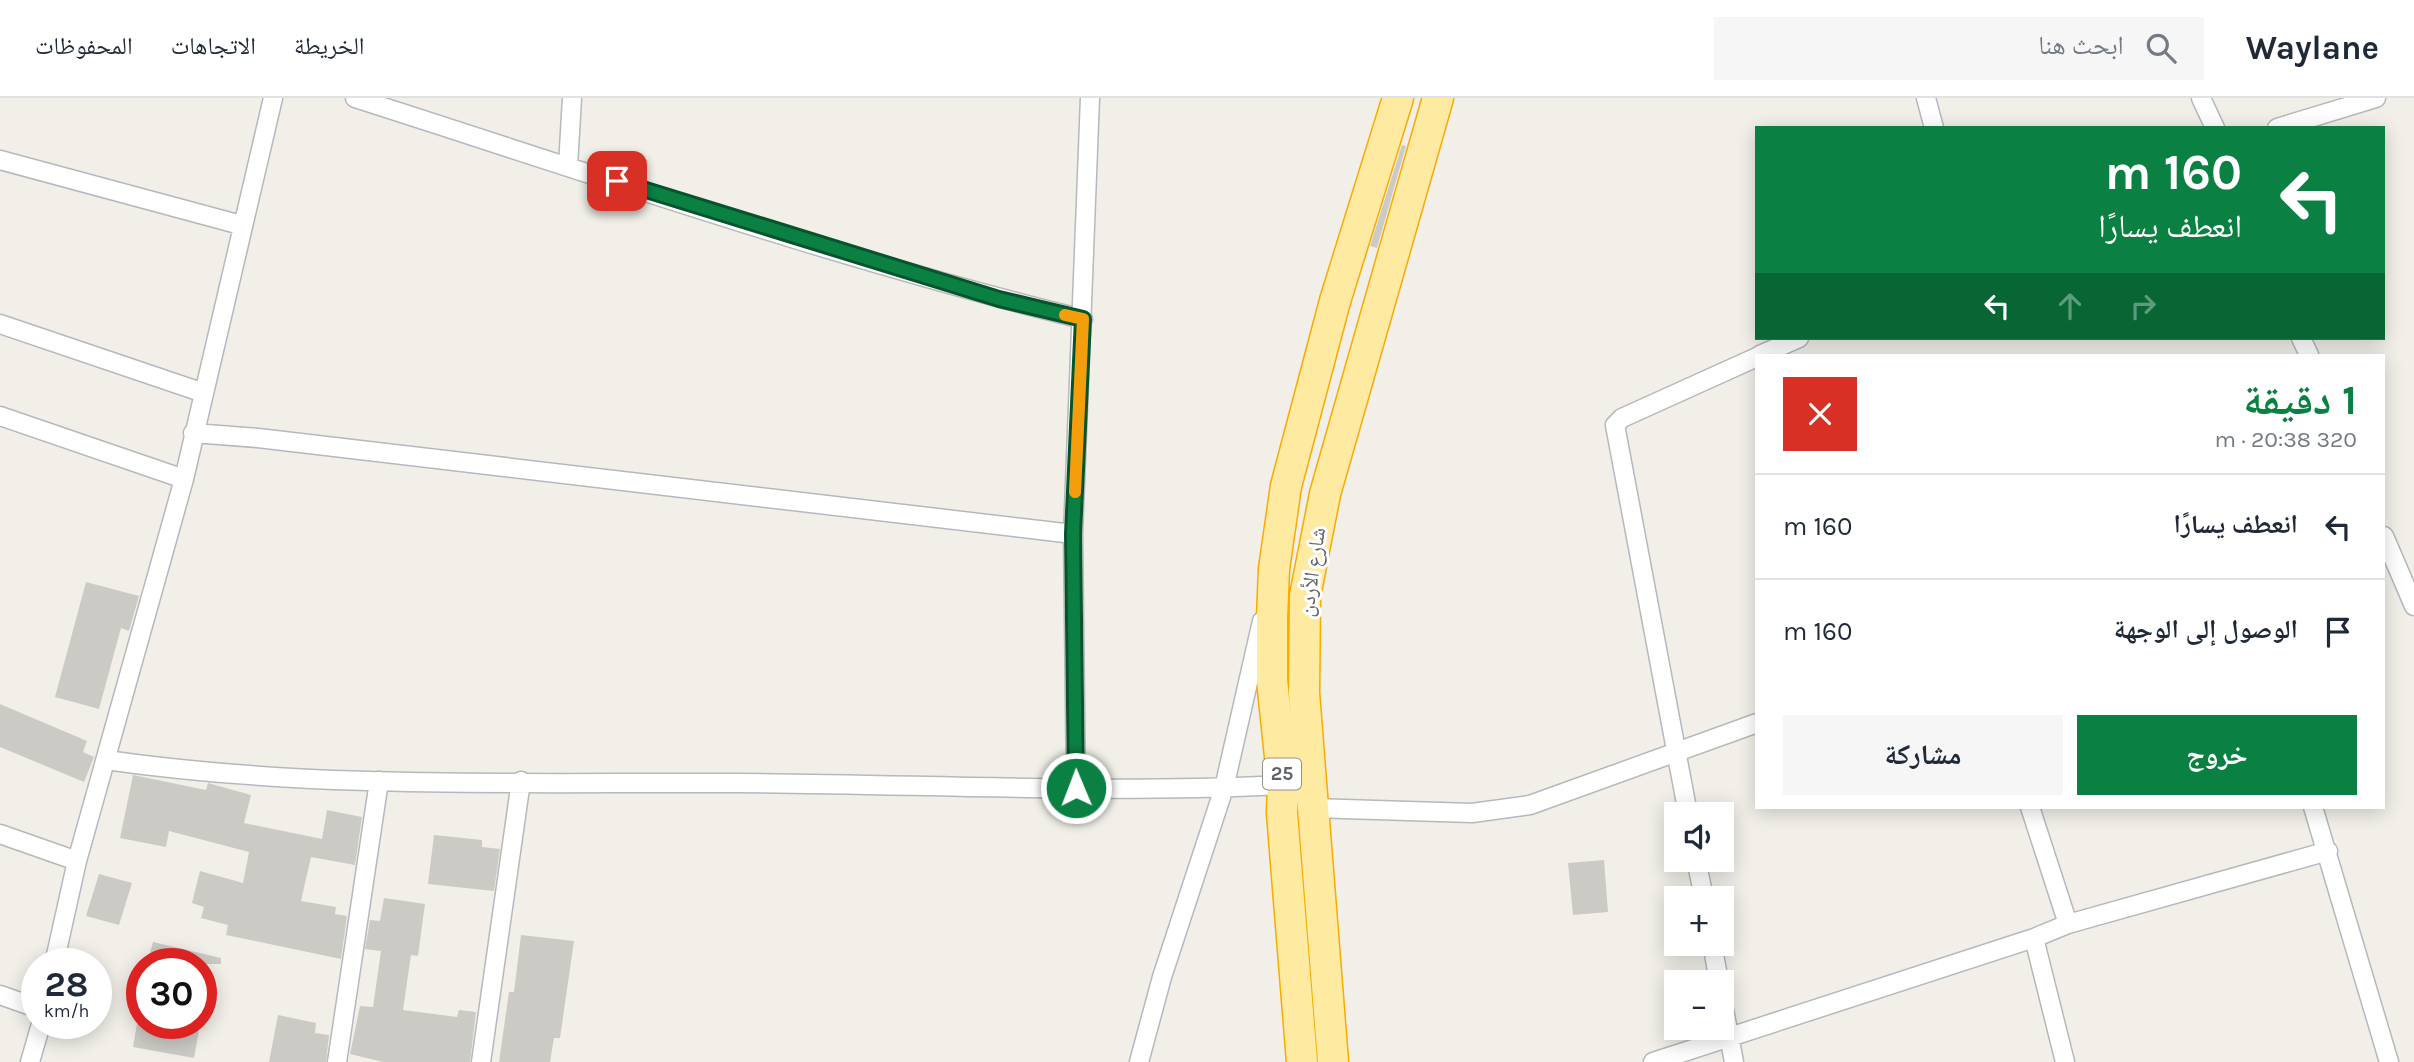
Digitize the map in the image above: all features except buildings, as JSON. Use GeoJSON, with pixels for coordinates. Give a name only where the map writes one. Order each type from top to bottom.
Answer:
{"type":"FeatureCollection","features":[{"type":"Feature","properties":{"kind":"highway","name":"شارع الأردن"},"geometry":{"type":"LineString","coordinates":[[1302,1062],[1282,813],[1283,785],[1272,680],[1274,569],[1286,486],[1335,301],[1398,98]]}},
{"type":"Feature","properties":{"kind":"highway","name":"شارع الأردن"},"geometry":{"type":"LineString","coordinates":[[1333,1062],[1304,693],[1304,622],[1308,570],[1325,494],[1438,98]]}},
{"type":"Feature","properties":{"kind":"highway"},"geometry":{"type":"LineString","coordinates":[[1286,486],[1325,494]]}},
{"type":"Feature","properties":{"kind":"street"},"geometry":{"type":"LineString","coordinates":[[57,948],[76,861],[184,479],[272,98]]}},
{"type":"Feature","properties":{"kind":"street"},"geometry":{"type":"LineString","coordinates":[[355,98],[986,295],[1083,319]]}},
{"type":"Feature","properties":{"kind":"street"},"geometry":{"type":"LineString","coordinates":[[568,166],[572,98]]}},
{"type":"Feature","properties":{"kind":"street"},"geometry":{"type":"LineString","coordinates":[[1076,788],[1073,534],[1090,98]]}},
{"type":"Feature","properties":{"kind":"street"},"geometry":{"type":"LineString","coordinates":[[1926,98],[1933,126]]}},
{"type":"Feature","properties":{"kind":"street"},"geometry":{"type":"LineString","coordinates":[[2201,98],[2214,126]]}},
{"type":"Feature","properties":{"kind":"street"},"geometry":{"type":"LineString","coordinates":[[2284,126],[2376,98]]}},
{"type":"Feature","properties":{"kind":"street"},"geometry":{"type":"LineString","coordinates":[[0,160],[241,225]]}},
{"type":"Feature","properties":{"kind":"street"},"geometry":{"type":"LineString","coordinates":[[0,324],[204,393]]}},
{"type":"Feature","properties":{"kind":"street"},"geometry":{"type":"LineString","coordinates":[[1763,354],[1795,340]]}},
{"type":"Feature","properties":{"kind":"street"},"geometry":{"type":"LineString","coordinates":[[1686,802],[1615,425],[1633,413],[1755,358]]}},
{"type":"Feature","properties":{"kind":"street"},"geometry":{"type":"LineString","coordinates":[[0,416],[184,479]]}},
{"type":"Feature","properties":{"kind":"street"},"geometry":{"type":"LineString","coordinates":[[193,433],[272,439],[1073,534]]}},
{"type":"Feature","properties":{"kind":"street"},"geometry":{"type":"LineString","coordinates":[[2385,538],[2414,606]]}},
{"type":"Feature","properties":{"kind":"street"},"geometry":{"type":"LineString","coordinates":[[1139,1062],[1162,977],[1224,788],[1274,569]]}},
{"type":"Feature","properties":{"kind":"street"},"geometry":{"type":"LineString","coordinates":[[1312,807],[1472,813],[1530,806],[1755,724]]}},
{"type":"Feature","properties":{"kind":"street"},"geometry":{"type":"LineString","coordinates":[[106,760],[199,774],[379,781],[1076,788],[1224,788],[1283,785]]}},
{"type":"Feature","properties":{"kind":"street"},"geometry":{"type":"LineString","coordinates":[[337,1062],[379,781]]}},
{"type":"Feature","properties":{"kind":"street"},"geometry":{"type":"LineString","coordinates":[[481,1062],[521,781]]}},
{"type":"Feature","properties":{"kind":"street"},"geometry":{"type":"LineString","coordinates":[[2031,809],[2068,924]]}},
{"type":"Feature","properties":{"kind":"street"},"geometry":{"type":"LineString","coordinates":[[2315,809],[2389,1062]]}},
{"type":"Feature","properties":{"kind":"street"},"geometry":{"type":"LineString","coordinates":[[0,834],[76,861]]}},
{"type":"Feature","properties":{"kind":"street"},"geometry":{"type":"LineString","coordinates":[[1734,1037],[2034,938],[2068,924],[2328,851]]}},
{"type":"Feature","properties":{"kind":"street"},"geometry":{"type":"LineString","coordinates":[[2034,938],[2065,1062]]}},
{"type":"Feature","properties":{"kind":"street"},"geometry":{"type":"LineString","coordinates":[[0,995],[21,1002]]}},
{"type":"Feature","properties":{"kind":"street"},"geometry":{"type":"LineString","coordinates":[[30,1062],[37,1039]]}},
{"type":"Feature","properties":{"kind":"street"},"geometry":{"type":"LineString","coordinates":[[1653,1062],[1726,1040]]}},
{"type":"Feature","properties":{"kind":"street"},"geometry":{"type":"LineString","coordinates":[[1729,1040],[1734,1062]]}},
{"type":"Feature","properties":{"kind":"slow traffic"},"geometry":{"type":"LineString","coordinates":[[1065,315],[1083,319],[1075,492]]}},
{"type":"Feature","properties":{"kind":"route"},"geometry":{"type":"LineString","coordinates":[[617,181],[999,299],[1083,319],[1073,534],[1076,788]]}}]}
